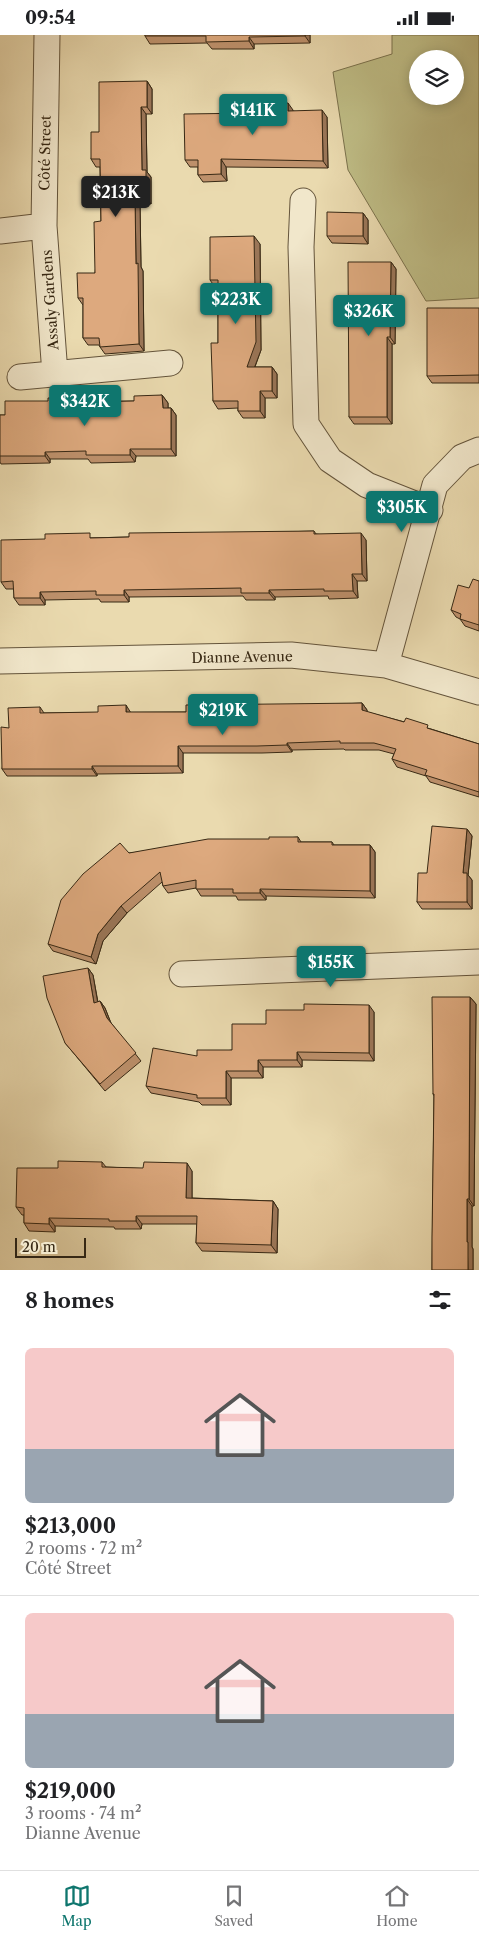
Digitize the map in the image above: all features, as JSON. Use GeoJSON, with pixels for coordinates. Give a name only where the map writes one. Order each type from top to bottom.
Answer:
{"type":"FeatureCollection","features":[{"type":"Feature","properties":{"kind":"street","name":"Côté Street"},"geometry":{"type":"LineString","coordinates":[[44,226],[47,35]]}},
{"type":"Feature","properties":{"kind":"street"},"geometry":{"type":"LineString","coordinates":[[303,201],[301,247],[306,424],[330,460],[367,485],[430,510]]}},
{"type":"Feature","properties":{"kind":"street"},"geometry":{"type":"LineString","coordinates":[[0,231],[44,226]]}},
{"type":"Feature","properties":{"kind":"street","name":"Assaly Gardens"},"geometry":{"type":"LineString","coordinates":[[44,226],[56,374]]}},
{"type":"Feature","properties":{"kind":"street"},"geometry":{"type":"LineString","coordinates":[[20,377],[170,363]]}},
{"type":"Feature","properties":{"kind":"street"},"geometry":{"type":"LineString","coordinates":[[386,665],[436,485],[462,457],[479,450]]}},
{"type":"Feature","properties":{"kind":"street","name":"Dianne Avenue"},"geometry":{"type":"LineString","coordinates":[[0,661],[291,655],[386,665],[479,692]]}},
{"type":"Feature","properties":{"kind":"street"},"geometry":{"type":"LineString","coordinates":[[182,974],[479,962]]}},
{"type":"Feature","properties":{"kind":"shaded area"},"geometry":{"type":"Polygon","coordinates":[[[392,35],[479,35],[479,298],[426,301],[348,170],[333,72],[392,54],[392,35]]]}},
{"type":"Feature","properties":{"kind":"building"},"geometry":{"type":"Polygon","coordinates":[[[145,35],[305,36],[249,37],[249,41],[206,42],[206,36],[145,35]]]}},
{"type":"Feature","properties":{"kind":"building"},"geometry":{"type":"Polygon","coordinates":[[[147,81],[147,107],[141,107],[142,170],[146,170],[146,197],[135,197],[139,344],[100,347],[99,338],[83,338],[83,298],[78,298],[77,273],[95,273],[94,222],[101,221],[100,159],[91,159],[91,132],[99,132],[99,82],[147,81]]]}},
{"type":"Feature","properties":{"kind":"building"},"geometry":{"type":"Polygon","coordinates":[[[256,103],[288,103],[288,111],[322,110],[323,161],[221,159],[221,174],[198,175],[198,160],[185,160],[184,114],[256,113],[256,103]]]}},
{"type":"Feature","properties":{"kind":"building"},"geometry":{"type":"Polygon","coordinates":[[[327,212],[363,213],[363,236],[327,236],[327,212]]]}},
{"type":"Feature","properties":{"kind":"building"},"geometry":{"type":"Polygon","coordinates":[[[254,236],[256,342],[247,367],[272,367],[272,391],[260,391],[260,411],[238,411],[238,401],[213,401],[211,343],[218,343],[218,280],[210,280],[210,237],[254,236]]]}},
{"type":"Feature","properties":{"kind":"building"},"geometry":{"type":"Polygon","coordinates":[[[348,262],[391,262],[390,337],[387,337],[387,417],[349,417],[348,262]]]}},
{"type":"Feature","properties":{"kind":"building"},"geometry":{"type":"Polygon","coordinates":[[[427,308],[479,308],[479,375],[427,376],[427,308]]]}},
{"type":"Feature","properties":{"kind":"building"},"geometry":{"type":"Polygon","coordinates":[[[162,395],[163,408],[171,408],[171,449],[130,449],[130,455],[86,455],[86,451],[45,452],[45,456],[0,456],[0,415],[5,415],[5,401],[48,401],[48,398],[77,398],[77,402],[134,401],[134,396],[162,395]]]}},
{"type":"Feature","properties":{"kind":"building"},"geometry":{"type":"Polygon","coordinates":[[[314,531],[314,534],[361,533],[362,574],[352,574],[353,591],[324,591],[324,589],[269,590],[269,593],[241,593],[241,588],[124,590],[124,595],[96,595],[96,591],[40,592],[40,598],[14,598],[13,581],[1,582],[1,540],[45,539],[45,534],[90,533],[90,538],[129,537],[129,533],[314,531]]]}},
{"type":"Feature","properties":{"kind":"building"},"geometry":{"type":"Polygon","coordinates":[[[473,579],[479,581],[479,625],[460,619],[461,614],[451,610],[458,585],[469,588],[473,579]]]}},
{"type":"Feature","properties":{"kind":"building"},"geometry":{"type":"Polygon","coordinates":[[[362,703],[362,710],[404,722],[406,718],[428,725],[427,728],[479,744],[479,792],[425,775],[427,770],[392,759],[396,749],[374,743],[340,743],[340,741],[257,746],[178,746],[178,766],[92,766],[92,769],[2,769],[1,727],[9,728],[8,708],[40,707],[40,713],[98,712],[98,706],[126,705],[126,712],[186,712],[186,705],[362,703]]]}},
{"type":"Feature","properties":{"kind":"building"},"geometry":{"type":"Polygon","coordinates":[[[432,826],[467,829],[463,873],[467,873],[467,902],[417,902],[418,873],[427,873],[432,826]]]}},
{"type":"Feature","properties":{"kind":"building"},"geometry":{"type":"Polygon","coordinates":[[[269,837],[298,837],[298,842],[332,842],[332,845],[370,845],[370,891],[260,889],[260,893],[233,893],[233,889],[196,889],[196,880],[163,886],[160,872],[121,906],[98,934],[91,957],[48,944],[61,900],[83,874],[120,843],[129,853],[208,839],[269,839],[269,837]]]}},
{"type":"Feature","properties":{"kind":"building"},"geometry":{"type":"Polygon","coordinates":[[[88,968],[94,1003],[100,1001],[107,1018],[136,1053],[100,1084],[65,1043],[47,998],[43,976],[88,968]]]}},
{"type":"Feature","properties":{"kind":"building"},"geometry":{"type":"Polygon","coordinates":[[[432,997],[470,997],[469,1199],[467,1199],[468,1270],[432,1270],[434,1094],[432,997]]]}},
{"type":"Feature","properties":{"kind":"building"},"geometry":{"type":"Polygon","coordinates":[[[304,1004],[369,1005],[369,1053],[297,1052],[297,1060],[258,1060],[258,1071],[226,1071],[226,1098],[197,1098],[197,1095],[146,1086],[153,1048],[197,1056],[197,1050],[232,1050],[232,1024],[266,1024],[266,1010],[304,1010],[304,1004]]]}},
{"type":"Feature","properties":{"kind":"building"},"geometry":{"type":"Polygon","coordinates":[[[58,1161],[102,1162],[102,1167],[143,1168],[144,1162],[187,1163],[186,1198],[273,1201],[271,1245],[196,1243],[197,1216],[136,1216],[136,1221],[49,1218],[49,1224],[24,1223],[24,1208],[16,1207],[17,1168],[58,1168],[58,1161]]]}}]}
